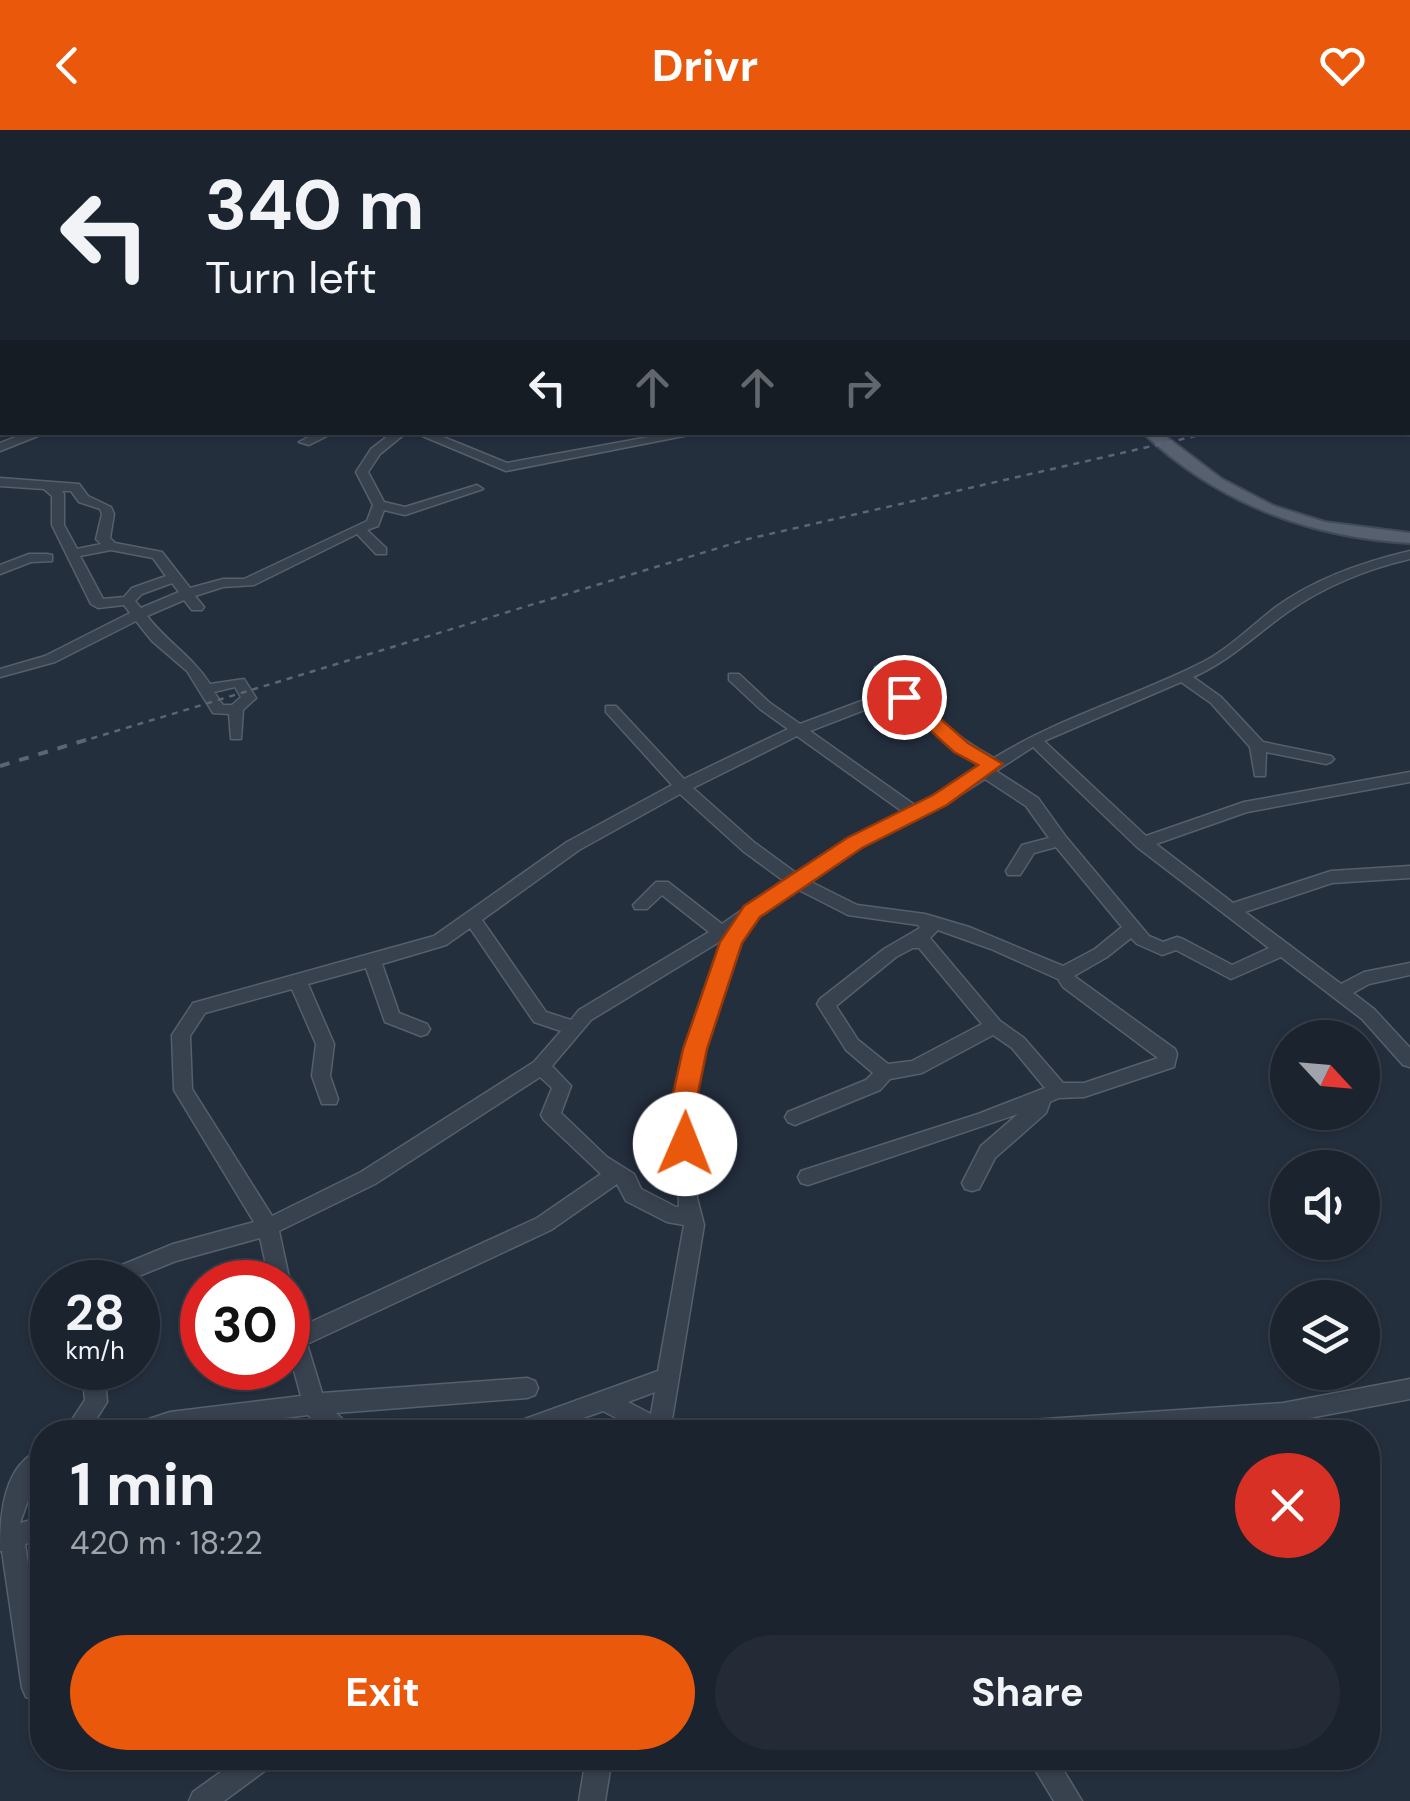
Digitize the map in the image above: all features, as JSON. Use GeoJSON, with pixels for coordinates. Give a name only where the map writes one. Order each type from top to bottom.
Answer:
{"type":"FeatureCollection","features":[{"type":"Feature","properties":{"kind":"main road"},"geometry":{"type":"LineString","coordinates":[[1153,435],[1190,465],[1278,515],[1345,533],[1410,538]]}},
{"type":"Feature","properties":{"kind":"street"},"geometry":{"type":"LineString","coordinates":[[0,448],[34,435]]}},
{"type":"Feature","properties":{"kind":"street"},"geometry":{"type":"LineString","coordinates":[[305,442],[322,435]]}},
{"type":"Feature","properties":{"kind":"street"},"geometry":{"type":"LineString","coordinates":[[397,435],[375,452],[362,472],[380,504],[406,511]]}},
{"type":"Feature","properties":{"kind":"street"},"geometry":{"type":"LineString","coordinates":[[427,435],[506,467],[685,435]]}},
{"type":"Feature","properties":{"kind":"street"},"geometry":{"type":"LineString","coordinates":[[0,482],[32,480],[58,494],[58,525],[98,604],[132,608],[192,600],[225,582],[244,584],[290,564],[320,543],[477,488]]}},
{"type":"Feature","properties":{"kind":"street"},"geometry":{"type":"LineString","coordinates":[[50,488],[75,487],[83,499],[105,506],[108,514],[103,538],[110,546]]}},
{"type":"Feature","properties":{"kind":"street"},"geometry":{"type":"LineString","coordinates":[[366,526],[380,504]]}},
{"type":"Feature","properties":{"kind":"street"},"geometry":{"type":"LineString","coordinates":[[366,526],[382,551]]}},
{"type":"Feature","properties":{"kind":"street"},"geometry":{"type":"LineString","coordinates":[[71,554],[110,546],[157,554],[192,600]]}},
{"type":"Feature","properties":{"kind":"street"},"geometry":{"type":"LineString","coordinates":[[156,1260],[268,1227],[368,1178],[541,1066],[572,1028],[719,931],[746,918],[854,843],[1034,740],[1235,650],[1287,606],[1310,593],[1410,555]]}},
{"type":"Feature","properties":{"kind":"street"},"geometry":{"type":"LineString","coordinates":[[0,570],[29,558],[47,558]]}},
{"type":"Feature","properties":{"kind":"street"},"geometry":{"type":"LineString","coordinates":[[0,673],[41,667],[132,608],[137,591],[176,577]]}},
{"type":"Feature","properties":{"kind":"street"},"geometry":{"type":"LineString","coordinates":[[132,608],[193,668],[218,710],[236,709],[250,698],[239,682],[208,689]]}},
{"type":"Feature","properties":{"kind":"street"},"geometry":{"type":"LineString","coordinates":[[882,667],[904,697],[961,748],[1032,802],[1143,940],[1162,949],[1177,943],[1231,972],[1282,948]]}},
{"type":"Feature","properties":{"kind":"street"},"geometry":{"type":"LineString","coordinates":[[1182,676],[1216,700],[1258,746],[1326,759]]}},
{"type":"Feature","properties":{"kind":"street"},"geometry":{"type":"LineString","coordinates":[[734,677],[798,730],[914,812]]}},
{"type":"Feature","properties":{"kind":"street"},"geometry":{"type":"LineString","coordinates":[[275,1260],[268,1227],[183,1090],[181,1035],[199,1008],[440,941],[474,921],[573,846],[681,787],[798,730],[869,704],[904,697]]}},
{"type":"Feature","properties":{"kind":"street"},"geometry":{"type":"LineString","coordinates":[[236,709],[236,736]]}},
{"type":"Feature","properties":{"kind":"street"},"geometry":{"type":"LineString","coordinates":[[611,709],[681,787],[797,883],[847,908],[925,920],[980,936],[1064,974],[1168,1054],[1166,1062],[1132,1076],[1084,1090],[1050,1094],[808,1178]]}},
{"type":"Feature","properties":{"kind":"street"},"geometry":{"type":"LineString","coordinates":[[1034,740],[1143,843],[1368,1014],[1409,1055]]}},
{"type":"Feature","properties":{"kind":"street"},"geometry":{"type":"LineString","coordinates":[[1258,746],[1260,772]]}},
{"type":"Feature","properties":{"kind":"street"},"geometry":{"type":"LineString","coordinates":[[1143,843],[1178,834],[1244,807],[1410,777]]}},
{"type":"Feature","properties":{"kind":"street"},"geometry":{"type":"LineString","coordinates":[[1014,872],[1028,849],[1060,841]]}},
{"type":"Feature","properties":{"kind":"street"},"geometry":{"type":"LineString","coordinates":[[1231,910],[1330,877],[1410,872]]}},
{"type":"Feature","properties":{"kind":"street"},"geometry":{"type":"LineString","coordinates":[[641,905],[662,886],[719,931]]}},
{"type":"Feature","properties":{"kind":"street"},"geometry":{"type":"LineString","coordinates":[[662,1420],[694,1225],[684,1098],[695,1049],[732,942],[746,918]]}},
{"type":"Feature","properties":{"kind":"street"},"geometry":{"type":"LineString","coordinates":[[884,1072],[852,1045],[826,1004],[908,941],[930,930],[925,920]]}},
{"type":"Feature","properties":{"kind":"street"},"geometry":{"type":"LineString","coordinates":[[474,921],[540,1017],[572,1028]]}},
{"type":"Feature","properties":{"kind":"street"},"geometry":{"type":"LineString","coordinates":[[1064,974],[1101,953],[1132,928]]}},
{"type":"Feature","properties":{"kind":"street"},"geometry":{"type":"LineString","coordinates":[[908,941],[924,942],[994,1026],[1018,1043],[1050,1094]]}},
{"type":"Feature","properties":{"kind":"street"},"geometry":{"type":"LineString","coordinates":[[372,961],[391,1018],[421,1029]]}},
{"type":"Feature","properties":{"kind":"street"},"geometry":{"type":"LineString","coordinates":[[1340,992],[1364,979],[1410,969]]}},
{"type":"Feature","properties":{"kind":"street"},"geometry":{"type":"LineString","coordinates":[[298,981],[325,1044],[321,1076],[329,1099]]}},
{"type":"Feature","properties":{"kind":"street"},"geometry":{"type":"LineString","coordinates":[[795,1117],[873,1085],[884,1072],[915,1068],[994,1026]]}},
{"type":"Feature","properties":{"kind":"street"},"geometry":{"type":"LineString","coordinates":[[541,1066],[562,1086],[550,1115],[627,1180],[632,1195],[674,1216],[691,1214]]}},
{"type":"Feature","properties":{"kind":"street"},"geometry":{"type":"LineString","coordinates":[[972,1183],[988,1152],[1050,1094]]}},
{"type":"Feature","properties":{"kind":"street"},"geometry":{"type":"LineString","coordinates":[[310,1332],[544,1224],[616,1174]]}},
{"type":"Feature","properties":{"kind":"street"},"geometry":{"type":"LineString","coordinates":[[552,1420],[670,1377]]}},
{"type":"Feature","properties":{"kind":"street"},"geometry":{"type":"LineString","coordinates":[[186,1420],[315,1404],[527,1388]]}},
{"type":"Feature","properties":{"kind":"street"},"geometry":{"type":"LineString","coordinates":[[310,1389],[315,1404],[330,1420]]}},
{"type":"Feature","properties":{"kind":"street"},"geometry":{"type":"LineString","coordinates":[[1180,1420],[1283,1413],[1410,1389]]}},
{"type":"Feature","properties":{"kind":"street"},"geometry":{"type":"LineString","coordinates":[[83,1420],[96,1402],[95,1390]]}},
{"type":"Feature","properties":{"kind":"street"},"geometry":{"type":"LineString","coordinates":[[607,1402],[640,1420]]}},
{"type":"Feature","properties":{"kind":"street"},"geometry":{"type":"LineString","coordinates":[[30,1470],[4,1539],[30,1664]]}},
{"type":"Feature","properties":{"kind":"street"},"geometry":{"type":"LineString","coordinates":[[4,1539],[30,1531]]}},
{"type":"Feature","properties":{"kind":"street"},"geometry":{"type":"LineString","coordinates":[[202,1801],[245,1770]]}},
{"type":"Feature","properties":{"kind":"street"},"geometry":{"type":"LineString","coordinates":[[592,1801],[597,1770]]}},
{"type":"Feature","properties":{"kind":"street"},"geometry":{"type":"LineString","coordinates":[[1048,1770],[1068,1801]]}},
{"type":"Feature","properties":{"kind":"railway"},"geometry":{"type":"LineString","coordinates":[[80,742],[748,539],[1200,435]]}},
{"type":"Feature","properties":{"kind":"railway"},"geometry":{"type":"LineString","coordinates":[[0,766],[89,739]]}},
{"type":"Feature","properties":{"kind":"route"},"geometry":{"type":"LineString","coordinates":[[685,1144],[684,1098],[695,1049],[732,942],[746,918],[854,843],[940,800],[993,764],[961,748],[904,697]]}}]}
